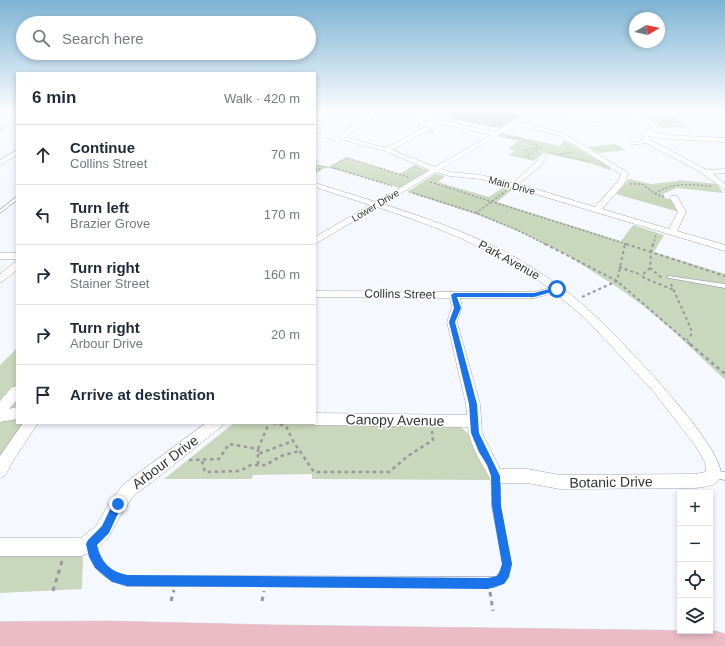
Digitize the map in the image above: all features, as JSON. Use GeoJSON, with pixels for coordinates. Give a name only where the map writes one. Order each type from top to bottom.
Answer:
{"type":"FeatureCollection","features":[{"type":"Feature","properties":{"kind":"main road"},"geometry":{"type":"LineString","coordinates":[[0,637],[108,636],[275,640],[716,646]]}},
{"type":"Feature","properties":{"kind":"street","name":"Main Drive"},"geometry":{"type":"LineString","coordinates":[[350,140],[387,150],[436,170],[450,174],[481,177],[725,248]]}},
{"type":"Feature","properties":{"kind":"street"},"geometry":{"type":"LineString","coordinates":[[387,150],[408,140]]}},
{"type":"Feature","properties":{"kind":"street","name":"Lower Drive"},"geometry":{"type":"LineString","coordinates":[[316,240],[485,140]]}},
{"type":"Feature","properties":{"kind":"street","name":"Lower Drive"},"geometry":{"type":"LineString","coordinates":[[571,140],[625,173],[621,182]]}},
{"type":"Feature","properties":{"kind":"street"},"geometry":{"type":"LineString","coordinates":[[633,144],[647,141],[705,172],[721,182],[725,188]]}},
{"type":"Feature","properties":{"kind":"street"},"geometry":{"type":"LineString","coordinates":[[0,164],[16,153]]}},
{"type":"Feature","properties":{"kind":"street"},"geometry":{"type":"LineString","coordinates":[[512,186],[537,166],[542,159]]}},
{"type":"Feature","properties":{"kind":"street"},"geometry":{"type":"LineString","coordinates":[[705,172],[725,171]]}},
{"type":"Feature","properties":{"kind":"street"},"geometry":{"type":"LineString","coordinates":[[597,210],[621,182]]}},
{"type":"Feature","properties":{"kind":"street","name":"Park Avenue"},"geometry":{"type":"LineString","coordinates":[[316,185],[424,220],[477,242],[512,260],[557,289],[605,330],[677,410],[705,446],[714,462],[715,470],[719,476]]}},
{"type":"Feature","properties":{"kind":"street"},"geometry":{"type":"LineString","coordinates":[[672,232],[682,212],[674,198]]}},
{"type":"Feature","properties":{"kind":"street"},"geometry":{"type":"LineString","coordinates":[[0,256],[16,256]]}},
{"type":"Feature","properties":{"kind":"street"},"geometry":{"type":"LineString","coordinates":[[3,277],[16,258]]}},
{"type":"Feature","properties":{"kind":"street"},"geometry":{"type":"LineString","coordinates":[[3,277],[16,266]]}},
{"type":"Feature","properties":{"kind":"street","name":"Collins Street"},"geometry":{"type":"LineString","coordinates":[[316,294],[534,295],[557,289]]}},
{"type":"Feature","properties":{"kind":"street"},"geometry":{"type":"LineString","coordinates":[[454,295],[457,308],[452,322],[473,404],[475,421],[474,427],[477,440],[496,476]]}},
{"type":"Feature","properties":{"kind":"street"},"geometry":{"type":"LineString","coordinates":[[0,410],[16,392]]}},
{"type":"Feature","properties":{"kind":"street"},"geometry":{"type":"LineString","coordinates":[[0,416],[16,413]]}},
{"type":"Feature","properties":{"kind":"street","name":"Canopy Avenue"},"geometry":{"type":"LineString","coordinates":[[316,419],[475,421]]}},
{"type":"Feature","properties":{"kind":"street"},"geometry":{"type":"LineString","coordinates":[[0,471],[6,459],[30,424]]}},
{"type":"Feature","properties":{"kind":"street","name":"Arbour Drive"},"geometry":{"type":"LineString","coordinates":[[91,544],[106,530],[118,504],[129,490],[215,424]]}},
{"type":"Feature","properties":{"kind":"street","name":"Botanic Drive"},"geometry":{"type":"LineString","coordinates":[[496,476],[527,476],[560,482],[695,481],[719,476]]}},
{"type":"Feature","properties":{"kind":"street"},"geometry":{"type":"LineString","coordinates":[[0,547],[82,547],[91,544]]}},
{"type":"Feature","properties":{"kind":"lane"},"geometry":{"type":"LineString","coordinates":[[0,212],[16,199]]}},
{"type":"Feature","properties":{"kind":"lane"},"geometry":{"type":"LineString","coordinates":[[670,277],[725,286]]}},
{"type":"Feature","properties":{"kind":"lane"},"geometry":{"type":"LineString","coordinates":[[91,544],[94,557],[98,565],[116,578],[127,581],[488,583],[500,581],[505,574],[507,564],[496,506],[496,476]]}},
{"type":"Feature","properties":{"kind":"path"},"geometry":{"type":"LineString","coordinates":[[524,140],[557,154],[591,162]]}},
{"type":"Feature","properties":{"kind":"path"},"geometry":{"type":"LineString","coordinates":[[540,148],[526,157],[542,159]]}},
{"type":"Feature","properties":{"kind":"path"},"geometry":{"type":"LineString","coordinates":[[529,154],[524,150],[540,148]]}},
{"type":"Feature","properties":{"kind":"path"},"geometry":{"type":"LineString","coordinates":[[557,154],[578,152],[571,157]]}},
{"type":"Feature","properties":{"kind":"path"},"geometry":{"type":"LineString","coordinates":[[331,167],[348,158],[491,201],[725,276]]}},
{"type":"Feature","properties":{"kind":"path"},"geometry":{"type":"LineString","coordinates":[[316,165],[331,167],[476,213],[527,235],[617,281],[725,374]]}},
{"type":"Feature","properties":{"kind":"path"},"geometry":{"type":"LineString","coordinates":[[316,170],[322,167]]}},
{"type":"Feature","properties":{"kind":"path"},"geometry":{"type":"LineString","coordinates":[[621,182],[642,184],[659,196],[674,198]]}},
{"type":"Feature","properties":{"kind":"path"},"geometry":{"type":"LineString","coordinates":[[655,194],[663,187],[675,184],[725,188]]}},
{"type":"Feature","properties":{"kind":"path"},"geometry":{"type":"LineString","coordinates":[[476,213],[512,186]]}},
{"type":"Feature","properties":{"kind":"path"},"geometry":{"type":"LineString","coordinates":[[642,275],[652,265],[650,259],[651,252],[658,228]]}},
{"type":"Feature","properties":{"kind":"path"},"geometry":{"type":"LineString","coordinates":[[617,281],[625,243]]}},
{"type":"Feature","properties":{"kind":"path"},"geometry":{"type":"LineString","coordinates":[[619,267],[642,275],[644,278],[674,290]]}},
{"type":"Feature","properties":{"kind":"path"},"geometry":{"type":"LineString","coordinates":[[650,268],[673,286],[684,316],[692,329],[691,335],[687,340]]}},
{"type":"Feature","properties":{"kind":"path"},"geometry":{"type":"LineString","coordinates":[[580,298],[617,281]]}},
{"type":"Feature","properties":{"kind":"path"},"geometry":{"type":"LineString","coordinates":[[278,424],[286,426],[299,451],[314,472],[390,472],[408,456],[433,440],[431,420]]}},
{"type":"Feature","properties":{"kind":"path"},"geometry":{"type":"LineString","coordinates":[[258,465],[258,449],[269,424]]}},
{"type":"Feature","properties":{"kind":"path"},"geometry":{"type":"LineString","coordinates":[[258,454],[294,441]]}},
{"type":"Feature","properties":{"kind":"path"},"geometry":{"type":"LineString","coordinates":[[186,460],[202,461],[219,459],[229,444],[258,449]]}},
{"type":"Feature","properties":{"kind":"path"},"geometry":{"type":"LineString","coordinates":[[202,461],[205,472],[240,471],[251,465],[266,465],[281,456],[299,451]]}},
{"type":"Feature","properties":{"kind":"path"},"geometry":{"type":"LineString","coordinates":[[53,591],[56,576],[67,547]]}},
{"type":"Feature","properties":{"kind":"path"},"geometry":{"type":"LineString","coordinates":[[488,583],[493,611]]}},
{"type":"Feature","properties":{"kind":"green space"},"geometry":{"type":"Polygon","coordinates":[[[514,140],[534,140],[560,146],[564,140],[608,166],[612,171],[590,163],[543,153],[534,161],[508,155],[515,151],[508,149],[518,141],[514,140]]]}},
{"type":"Feature","properties":{"kind":"green space"},"geometry":{"type":"Polygon","coordinates":[[[615,144],[626,150],[598,153],[588,147],[615,144]]]}},
{"type":"Feature","properties":{"kind":"green space"},"geometry":{"type":"Polygon","coordinates":[[[346,157],[399,174],[415,165],[429,171],[400,188],[327,167],[316,173],[316,164],[328,167],[346,157]]]}},
{"type":"Feature","properties":{"kind":"green space"},"geometry":{"type":"Polygon","coordinates":[[[435,174],[445,176],[438,182],[489,197],[505,186],[514,188],[497,202],[621,241],[633,225],[664,235],[654,252],[725,274],[725,380],[672,330],[646,308],[620,289],[565,254],[522,233],[481,216],[407,192],[435,174]]]}},
{"type":"Feature","properties":{"kind":"green space"},"geometry":{"type":"Polygon","coordinates":[[[629,179],[651,184],[678,180],[717,184],[723,193],[677,188],[663,194],[665,198],[672,200],[679,212],[616,194],[629,179]]]}},
{"type":"Feature","properties":{"kind":"green space"},"geometry":{"type":"Polygon","coordinates":[[[16,349],[16,424],[23,424],[19,436],[0,465],[0,365],[16,349]]]}},
{"type":"Feature","properties":{"kind":"green space"},"geometry":{"type":"Polygon","coordinates":[[[233,424],[309,424],[459,426],[469,434],[492,480],[312,479],[312,474],[253,475],[252,479],[164,479],[233,424]]]}},
{"type":"Feature","properties":{"kind":"green space"},"geometry":{"type":"Polygon","coordinates":[[[75,551],[83,557],[82,589],[0,593],[0,555],[75,551]]]}},
{"type":"Feature","properties":{"kind":"route"},"geometry":{"type":"LineString","coordinates":[[118,504],[106,530],[91,544],[94,557],[98,565],[107,573],[116,578],[127,581],[488,583],[500,581],[505,574],[507,564],[496,506],[496,476],[477,440],[475,433],[473,404],[452,322],[454,313],[457,311],[454,295],[540,295],[557,289]]}}]}
